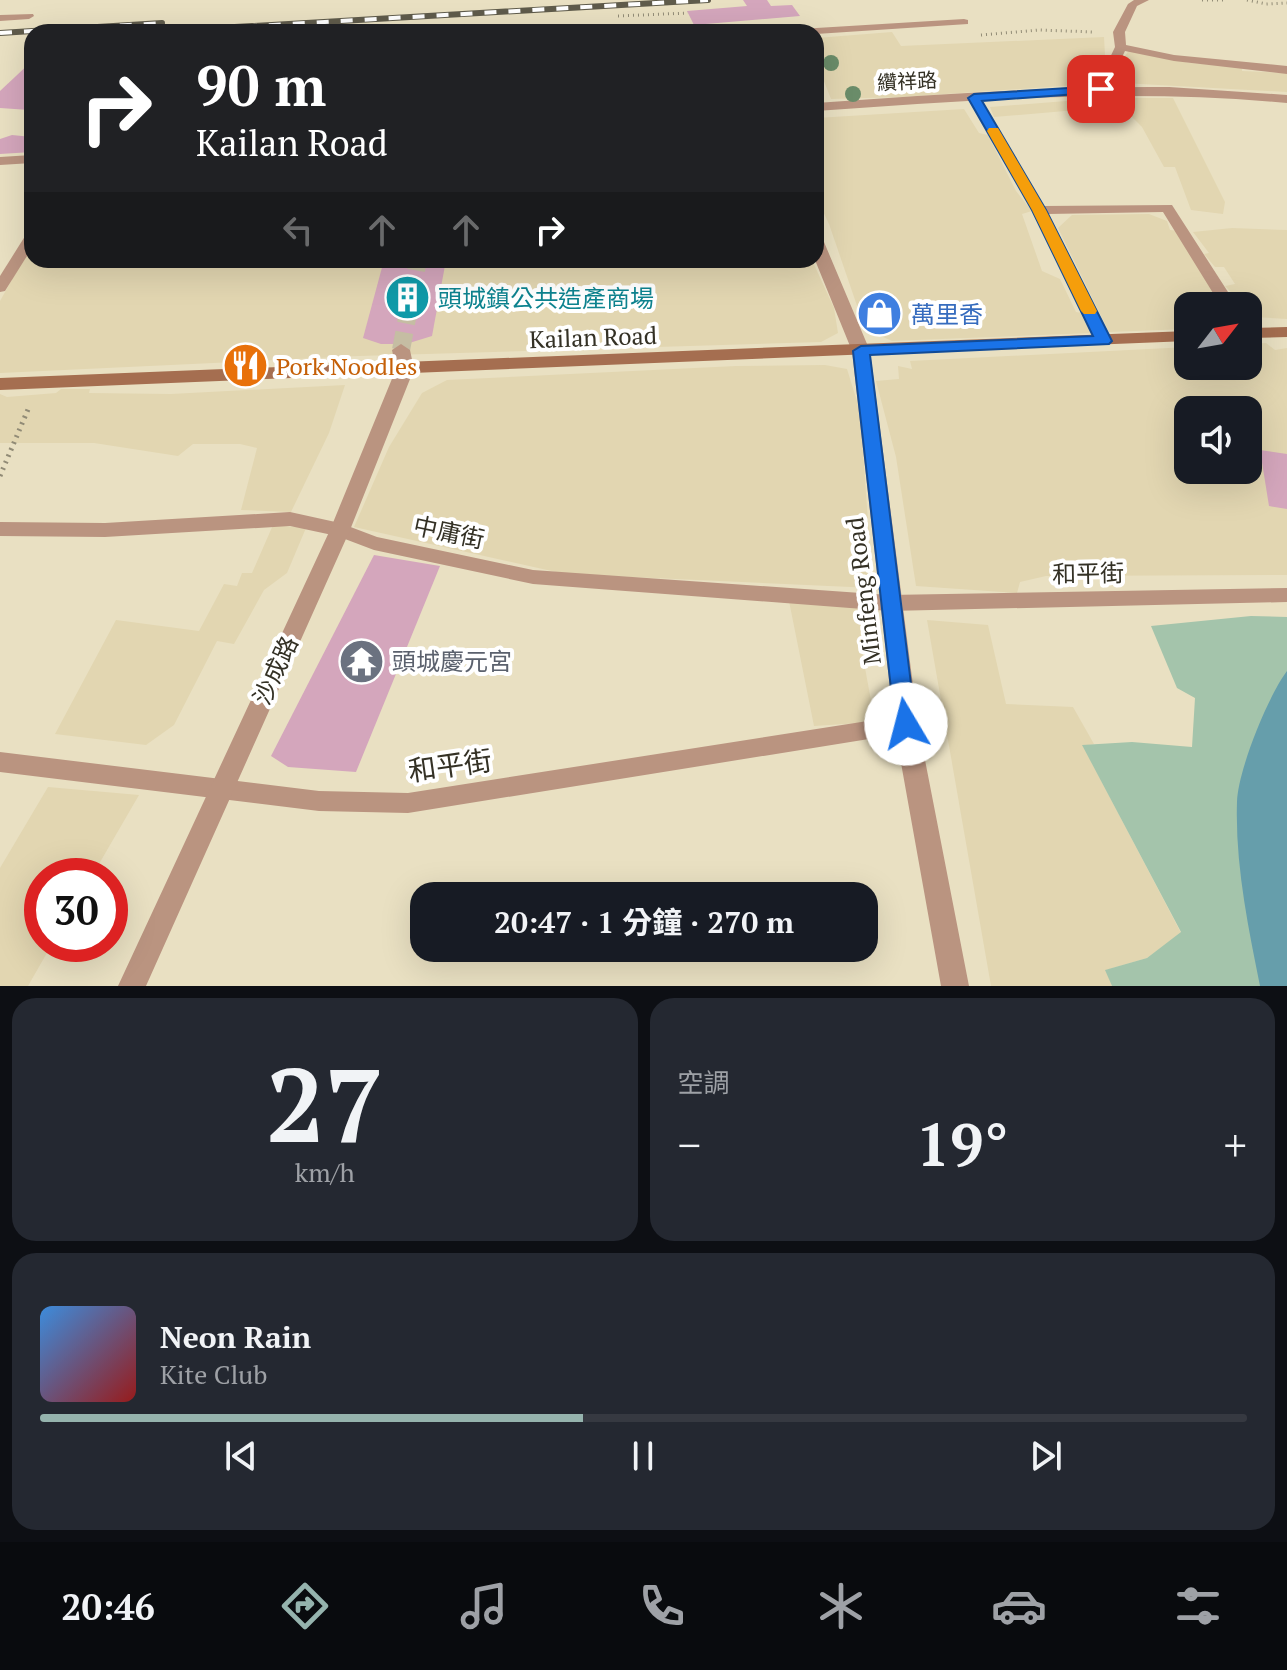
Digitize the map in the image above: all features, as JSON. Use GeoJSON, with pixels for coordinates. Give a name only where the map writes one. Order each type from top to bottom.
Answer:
{"type":"FeatureCollection","features":[{"type":"Feature","properties":{"kind":"street","name":"纘祥路"},"geometry":{"type":"LineString","coordinates":[[824,107],[1101,89],[1287,99]]}},
{"type":"Feature","properties":{"kind":"street"},"geometry":{"type":"LineString","coordinates":[[0,161],[24,160]]}},
{"type":"Feature","properties":{"kind":"street","name":"Minfeng Road"},"geometry":{"type":"LineString","coordinates":[[824,261],[861,351],[906,724],[955,986]]}},
{"type":"Feature","properties":{"kind":"street"},"geometry":{"type":"LineString","coordinates":[[1262,333],[1287,332]]}},
{"type":"Feature","properties":{"kind":"street","name":"Kailan Road"},"geometry":{"type":"LineString","coordinates":[[0,384],[403,360],[861,351],[1174,337]]}},
{"type":"Feature","properties":{"kind":"street","name":"沙成路"},"geometry":{"type":"LineString","coordinates":[[132,986],[340,530],[403,360]]}},
{"type":"Feature","properties":{"kind":"lane"},"geometry":{"type":"LineString","coordinates":[[1101,89],[1121,47],[1119,32],[1133,4],[1144,0]]}},
{"type":"Feature","properties":{"kind":"lane"},"geometry":{"type":"LineString","coordinates":[[0,18],[29,16]]}},
{"type":"Feature","properties":{"kind":"lane"},"geometry":{"type":"LineString","coordinates":[[824,31],[964,22]]}},
{"type":"Feature","properties":{"kind":"lane"},"geometry":{"type":"LineString","coordinates":[[1121,47],[1174,58],[1287,70]]}},
{"type":"Feature","properties":{"kind":"lane"},"geometry":{"type":"LineString","coordinates":[[974,98],[1039,210],[1104,341]]}},
{"type":"Feature","properties":{"kind":"lane"},"geometry":{"type":"LineString","coordinates":[[1039,210],[1167,208],[1220,292]]}},
{"type":"Feature","properties":{"kind":"lane"},"geometry":{"type":"LineString","coordinates":[[0,288],[24,249]]}},
{"type":"Feature","properties":{"kind":"lane","name":"中庸街"},"geometry":{"type":"LineString","coordinates":[[0,529],[105,530],[290,519],[340,530],[374,543],[533,577],[889,603]]}},
{"type":"Feature","properties":{"kind":"lane","name":"和平街"},"geometry":{"type":"LineString","coordinates":[[889,603],[1287,595]]}},
{"type":"Feature","properties":{"kind":"lane","name":"和平街"},"geometry":{"type":"LineString","coordinates":[[0,762],[319,801],[408,803],[906,724]]}},
{"type":"Feature","properties":{"kind":"path"},"geometry":{"type":"LineString","coordinates":[[1202,0],[1224,0]]}},
{"type":"Feature","properties":{"kind":"path"},"geometry":{"type":"LineString","coordinates":[[1247,0],[1266,4],[1287,3]]}},
{"type":"Feature","properties":{"kind":"path"},"geometry":{"type":"LineString","coordinates":[[618,16],[688,13]]}},
{"type":"Feature","properties":{"kind":"path"},"geometry":{"type":"LineString","coordinates":[[968,37],[1039,30],[1119,32]]}},
{"type":"Feature","properties":{"kind":"path"},"geometry":{"type":"LineString","coordinates":[[0,476],[39,383]]}},
{"type":"Feature","properties":{"kind":"shaded area"},"geometry":{"type":"Polygon","coordinates":[[[892,32],[901,46],[1104,37],[1105,55],[1098,74],[1077,85],[831,99],[824,81],[824,37],[892,32]]]}},
{"type":"Feature","properties":{"kind":"shaded area"},"geometry":{"type":"Polygon","coordinates":[[[1129,50],[1190,63],[1242,67],[1242,71],[1287,73],[1287,92],[1122,83],[1116,70],[1129,50]]]}},
{"type":"Feature","properties":{"kind":"shaded area"},"geometry":{"type":"Polygon","coordinates":[[[1104,98],[1173,98],[1225,202],[1223,214],[1191,210],[1175,167],[1164,167],[1142,127],[1126,111],[1065,111],[994,117],[990,107],[1104,98]]]}},
{"type":"Feature","properties":{"kind":"shaded area"},"geometry":{"type":"Polygon","coordinates":[[[964,109],[979,133],[988,135],[1016,191],[1032,211],[1022,214],[1042,271],[1060,279],[1076,312],[1082,313],[1093,333],[892,341],[865,329],[824,214],[824,118],[964,109]]]}},
{"type":"Feature","properties":{"kind":"shaded area"},"geometry":{"type":"Polygon","coordinates":[[[1149,214],[1167,221],[1170,230],[1178,231],[1215,292],[1174,292],[1174,330],[1109,332],[1058,228],[1072,215],[1149,214]]]}},
{"type":"Feature","properties":{"kind":"shaded area"},"geometry":{"type":"Polygon","coordinates":[[[1232,228],[1287,230],[1287,319],[1262,317],[1262,292],[1231,292],[1225,286],[1235,284],[1224,267],[1215,267],[1204,254],[1209,253],[1193,232],[1232,228]]]}},
{"type":"Feature","properties":{"kind":"shaded area"},"geometry":{"type":"Polygon","coordinates":[[[24,258],[24,268],[816,268],[834,308],[838,333],[821,342],[359,356],[0,373],[0,301],[24,258]]]}},
{"type":"Feature","properties":{"kind":"shaded area"},"geometry":{"type":"Polygon","coordinates":[[[1262,343],[1275,350],[1287,348],[1287,575],[1046,576],[1020,582],[1017,593],[916,586],[896,457],[876,381],[899,379],[898,366],[912,369],[910,361],[1174,348],[1174,380],[1262,380],[1262,343]]]}},
{"type":"Feature","properties":{"kind":"shaded area"},"geometry":{"type":"Polygon","coordinates":[[[825,365],[847,369],[860,411],[873,588],[565,574],[354,527],[389,447],[422,393],[447,380],[736,366],[825,365]]]}},
{"type":"Feature","properties":{"kind":"shaded area"},"geometry":{"type":"Polygon","coordinates":[[[345,385],[329,433],[291,512],[241,510],[257,448],[240,444],[193,444],[178,456],[94,443],[0,443],[0,394],[7,397],[56,393],[61,389],[90,389],[89,393],[171,394],[345,385]]]}},
{"type":"Feature","properties":{"kind":"shaded area"},"geometry":{"type":"Polygon","coordinates":[[[273,525],[306,528],[287,573],[264,590],[234,644],[217,641],[174,725],[146,745],[55,734],[116,620],[199,631],[224,584],[237,586],[242,573],[252,573],[273,525]]]}},
{"type":"Feature","properties":{"kind":"shaded area"},"geometry":{"type":"Polygon","coordinates":[[[788,596],[864,600],[871,639],[860,641],[875,722],[814,726],[788,596]]]}},
{"type":"Feature","properties":{"kind":"shaded area"},"geometry":{"type":"Polygon","coordinates":[[[927,620],[988,625],[1006,704],[1073,707],[1094,744],[1083,746],[1181,933],[1147,958],[1106,970],[1112,986],[991,986],[927,620]]]}},
{"type":"Feature","properties":{"kind":"shaded area"},"geometry":{"type":"Polygon","coordinates":[[[48,787],[139,795],[102,858],[24,858],[24,962],[42,962],[28,986],[0,986],[0,868],[48,787]]]}},
{"type":"Feature","properties":{"kind":"green space"},"geometry":{"type":"Polygon","coordinates":[[[1251,616],[1287,617],[1287,986],[1112,986],[1105,970],[1147,958],[1181,932],[1082,745],[1132,742],[1192,747],[1195,698],[1177,688],[1151,626],[1251,616]]]}},
{"type":"Feature","properties":{"kind":"water"},"geometry":{"type":"Polygon","coordinates":[[[1287,671],[1287,986],[1260,986],[1240,872],[1237,802],[1255,734],[1287,671]]]}},
{"type":"Feature","properties":{"kind":"building"},"geometry":{"type":"Polygon","coordinates":[[[743,0],[767,0],[771,6],[792,5],[800,16],[694,24],[687,11],[747,6],[743,0]]]}},
{"type":"Feature","properties":{"kind":"building"},"geometry":{"type":"Polygon","coordinates":[[[24,68],[24,110],[0,108],[0,91],[24,68]]]}},
{"type":"Feature","properties":{"kind":"building"},"geometry":{"type":"Polygon","coordinates":[[[12,135],[24,136],[24,152],[0,154],[0,139],[12,135]]]}},
{"type":"Feature","properties":{"kind":"building","name":"頭城鎮公共造產商場"},"geometry":{"type":"Polygon","coordinates":[[[382,268],[445,268],[432,336],[406,344],[381,344],[363,338],[382,268]]]}},
{"type":"Feature","properties":{"kind":"building"},"geometry":{"type":"Polygon","coordinates":[[[1262,450],[1287,454],[1287,509],[1269,506],[1262,450]]]}},
{"type":"Feature","properties":{"kind":"building","name":"頭城慶元宮"},"geometry":{"type":"Polygon","coordinates":[[[374,555],[440,566],[356,772],[288,767],[271,756],[374,555]]]}},
{"type":"Feature","properties":{"kind":"tunnel"},"geometry":{"type":"LineString","coordinates":[[401,350],[416,268]]}},
{"type":"Feature","properties":{"kind":"railway"},"geometry":{"type":"LineString","coordinates":[[289,24],[708,0]]}},
{"type":"Feature","properties":{"kind":"railway"},"geometry":{"type":"LineString","coordinates":[[146,24],[162,23]]}},
{"type":"Feature","properties":{"kind":"railway"},"geometry":{"type":"LineString","coordinates":[[0,33],[24,32]]}},
{"type":"Feature","properties":{"kind":"slow traffic"},"geometry":{"type":"LineString","coordinates":[[994,131],[1039,210],[1089,311]]}},
{"type":"Feature","properties":{"kind":"place","name":"頭城鎮公共造產商場"},"geometry":{"type":"Point","coordinates":[407,298]}},
{"type":"Feature","properties":{"kind":"place","name":"萬里香"},"geometry":{"type":"Point","coordinates":[880,314]}},
{"type":"Feature","properties":{"kind":"place","name":"Pork Noodles"},"geometry":{"type":"Point","coordinates":[245,366]}},
{"type":"Feature","properties":{"kind":"place","name":"頭城慶元宮"},"geometry":{"type":"Point","coordinates":[361,661]}},
{"type":"Feature","properties":{"kind":"route"},"geometry":{"type":"LineString","coordinates":[[906,724],[861,351],[1104,341],[1039,210],[974,98],[1101,89]]}}]}
